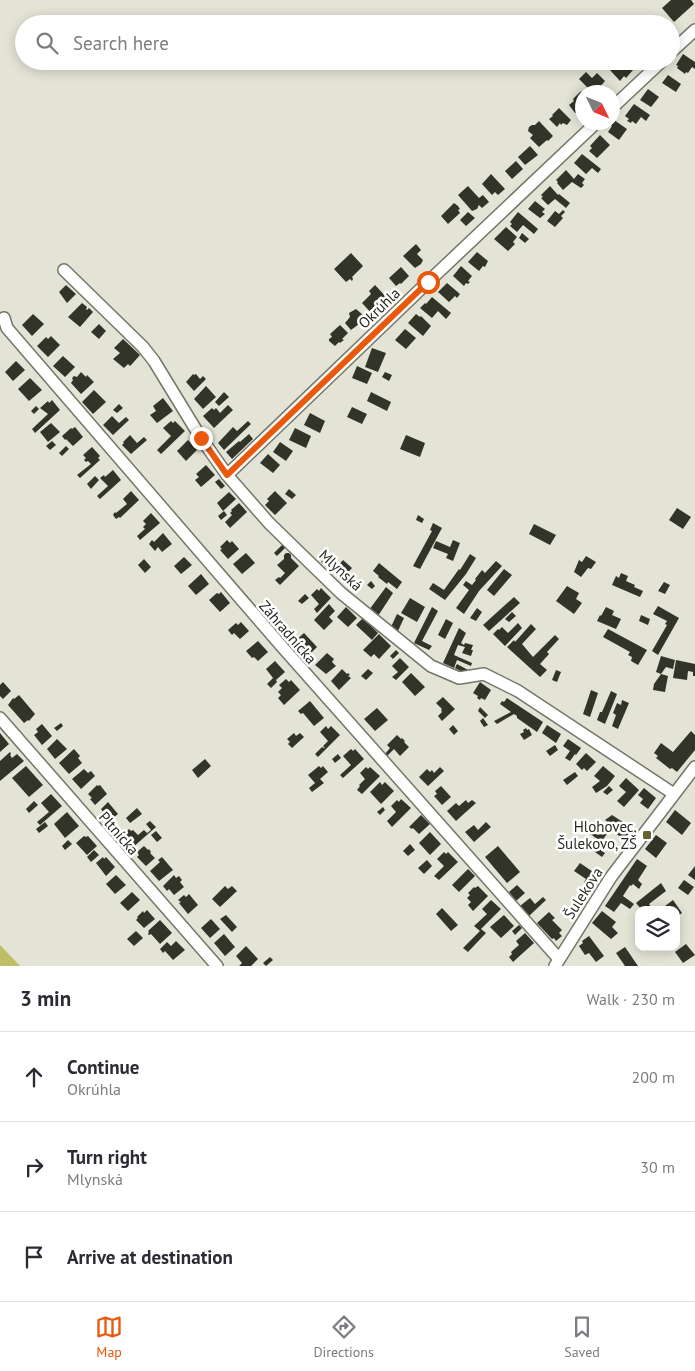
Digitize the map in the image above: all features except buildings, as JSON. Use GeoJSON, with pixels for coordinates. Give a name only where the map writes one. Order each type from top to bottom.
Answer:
{"type":"FeatureCollection","features":[{"type":"Feature","properties":{"kind":"street"},"geometry":{"type":"LineString","coordinates":[[680,44],[695,30]]}},
{"type":"Feature","properties":{"kind":"street"},"geometry":{"type":"LineString","coordinates":[[620,100],[652,70]]}},
{"type":"Feature","properties":{"kind":"street","name":"Okrúhla"},"geometry":{"type":"LineString","coordinates":[[227,475],[589,130]]}},
{"type":"Feature","properties":{"kind":"street","name":"Mlynská"},"geometry":{"type":"LineString","coordinates":[[64,270],[143,347],[154,361],[201,438],[227,475],[270,523],[341,593],[431,666],[459,678],[484,674],[518,690],[674,794]]}},
{"type":"Feature","properties":{"kind":"street","name":"Záhradnícka"},"geometry":{"type":"LineString","coordinates":[[4,318],[7,328],[557,962]]}},
{"type":"Feature","properties":{"kind":"street","name":"Pltnícka"},"geometry":{"type":"LineString","coordinates":[[0,718],[217,966]]}},
{"type":"Feature","properties":{"kind":"street","name":"Šulekova"},"geometry":{"type":"LineString","coordinates":[[557,962],[611,877],[695,767]]}},
{"type":"Feature","properties":{"kind":"shaded area"},"geometry":{"type":"Polygon","coordinates":[[[0,945],[20,966],[0,966],[0,945]]]}},
{"type":"Feature","properties":{"kind":"place","name":"Hlohovec, Šulekovo, ZŠ"},"geometry":{"type":"Point","coordinates":[647,835]}},
{"type":"Feature","properties":{"kind":"route"},"geometry":{"type":"LineString","coordinates":[[201,438],[227,475],[428,282]]}}]}
